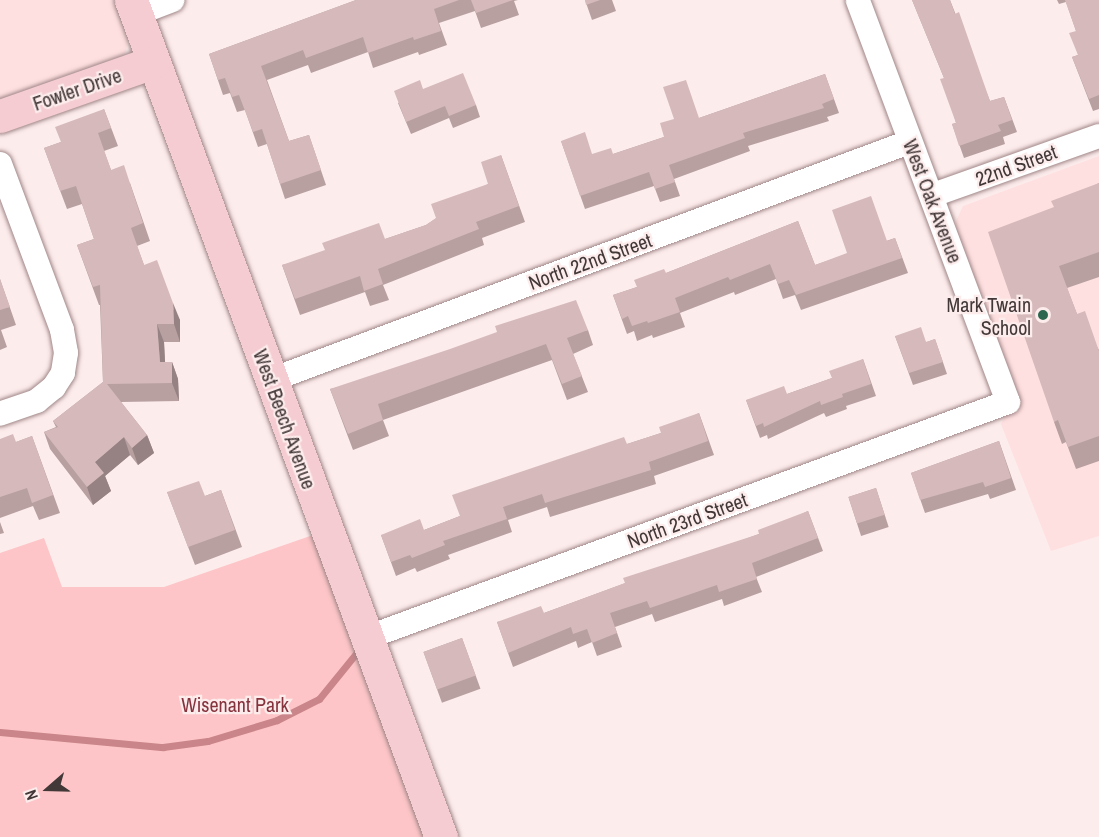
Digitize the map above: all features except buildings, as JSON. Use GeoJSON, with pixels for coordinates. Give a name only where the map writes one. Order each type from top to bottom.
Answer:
{"type":"FeatureCollection","features":[{"type":"Feature","properties":{"kind":"main road","name":"West Beech Avenue"},"geometry":{"type":"LineString","coordinates":[[133,7],[441,837]]}},
{"type":"Feature","properties":{"kind":"main road","name":"Fowler Drive"},"geometry":{"type":"LineString","coordinates":[[0,116],[153,62]]}},
{"type":"Feature","properties":{"kind":"street"},"geometry":{"type":"LineString","coordinates":[[133,7],[172,0]]}},
{"type":"Feature","properties":{"kind":"street","name":"West Oak Avenue"},"geometry":{"type":"LineString","coordinates":[[858,0],[909,142],[933,195],[1008,402]]}},
{"type":"Feature","properties":{"kind":"street","name":"22nd Street"},"geometry":{"type":"LineString","coordinates":[[933,195],[1099,136]]}},
{"type":"Feature","properties":{"kind":"street","name":"North 22nd Street"},"geometry":{"type":"LineString","coordinates":[[271,380],[909,142]]}},
{"type":"Feature","properties":{"kind":"street"},"geometry":{"type":"LineString","coordinates":[[0,164],[62,330],[66,353],[63,373],[54,387],[37,401],[0,414]]}},
{"type":"Feature","properties":{"kind":"street","name":"North 23rd Street"},"geometry":{"type":"LineString","coordinates":[[366,638],[1008,402]]}},
{"type":"Feature","properties":{"kind":"shaded area"},"geometry":{"type":"Polygon","coordinates":[[[0,0],[114,0],[128,37],[126,52],[115,64],[0,107],[0,0]]]}},
{"type":"Feature","properties":{"kind":"shaded area","name":"Mark Twain School"},"geometry":{"type":"Polygon","coordinates":[[[1099,156],[1099,536],[1051,551],[1001,424],[1017,392],[957,237],[956,221],[963,206],[1099,156]]]}},
{"type":"Feature","properties":{"kind":"green space","name":"Wisenant Park"},"geometry":{"type":"Polygon","coordinates":[[[316,534],[426,837],[0,837],[0,553],[44,538],[62,587],[164,587],[316,534]]]}},
{"type":"Feature","properties":{"kind":"waterway"},"geometry":{"type":"LineString","coordinates":[[0,732],[163,747],[208,741],[277,720],[319,699],[358,651]]}},
{"type":"Feature","properties":{"kind":"place","name":"Mark Twain School"},"geometry":{"type":"Point","coordinates":[1043,315]}}]}
